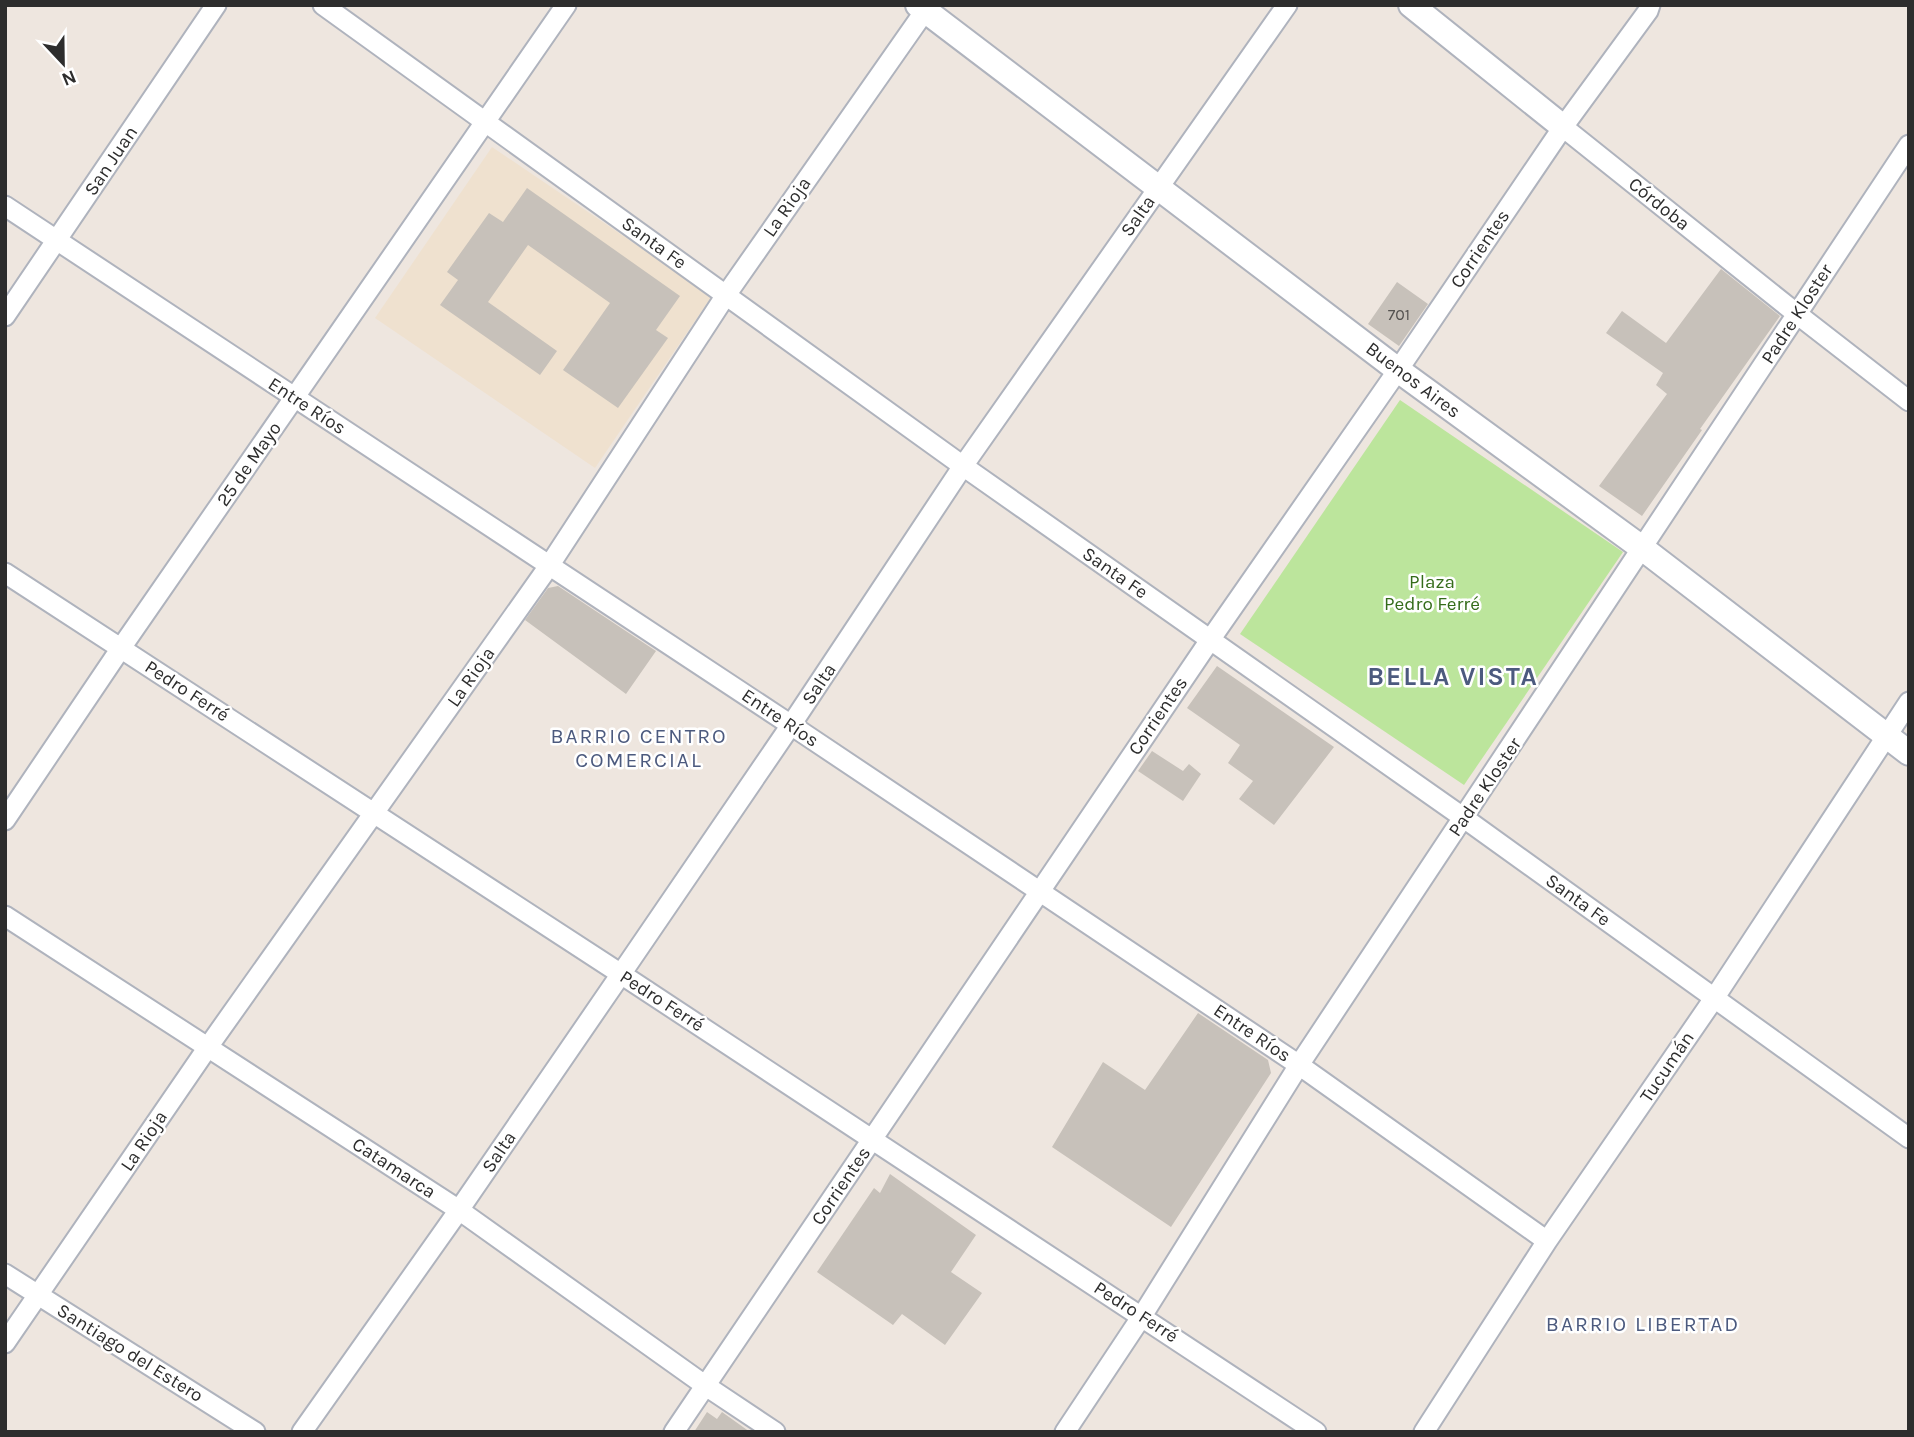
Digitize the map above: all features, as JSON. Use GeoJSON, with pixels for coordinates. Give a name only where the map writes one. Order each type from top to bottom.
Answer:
{"type":"FeatureCollection","features":[{"type":"Feature","properties":{"kind":"street","name":"San Juan"},"geometry":{"type":"LineString","coordinates":[[5,316],[216,5]]}},
{"type":"Feature","properties":{"kind":"street","name":"Santa Fe"},"geometry":{"type":"LineString","coordinates":[[323,5],[963,467],[1464,818],[1909,1138]]}},
{"type":"Feature","properties":{"kind":"street","name":"25 de Mayo"},"geometry":{"type":"LineString","coordinates":[[5,820],[566,5]]}},
{"type":"Feature","properties":{"kind":"street","name":"Salta"},"geometry":{"type":"LineString","coordinates":[[302,1432],[621,974],[963,467],[1287,5]]}},
{"type":"Feature","properties":{"kind":"street","name":"Córdoba"},"geometry":{"type":"LineString","coordinates":[[1411,5],[1909,401]]}},
{"type":"Feature","properties":{"kind":"street","name":"Corrientes"},"geometry":{"type":"LineString","coordinates":[[674,1432],[1210,640],[1650,5]]}},
{"type":"Feature","properties":{"kind":"street","name":"Buenos Aires"},"geometry":{"type":"LineString","coordinates":[[924,7],[1398,370],[1642,548],[1909,753]]}},
{"type":"Feature","properties":{"kind":"street","name":"La Rioja"},"geometry":{"type":"LineString","coordinates":[[5,1343],[208,1047],[549,566],[726,295],[924,7]]}},
{"type":"Feature","properties":{"kind":"street","name":"Padre Kloster"},"geometry":{"type":"LineString","coordinates":[[1065,1432],[1142,1316],[1299,1065],[1909,145]]}},
{"type":"Feature","properties":{"kind":"street","name":"Entre Ríos"},"geometry":{"type":"LineString","coordinates":[[5,206],[1040,891],[1299,1065],[1547,1241]]}},
{"type":"Feature","properties":{"kind":"street","name":"Pedro Ferré"},"geometry":{"type":"LineString","coordinates":[[5,573],[621,974],[1316,1432]]}},
{"type":"Feature","properties":{"kind":"street","name":"Tucumán"},"geometry":{"type":"LineString","coordinates":[[1424,1432],[1547,1241],[1715,997],[1909,702]]}},
{"type":"Feature","properties":{"kind":"street","name":"Catamarca"},"geometry":{"type":"LineString","coordinates":[[5,916],[458,1210],[775,1432]]}},
{"type":"Feature","properties":{"kind":"street","name":"Santiago del Estero"},"geometry":{"type":"LineString","coordinates":[[5,1274],[255,1432]]}},
{"type":"Feature","properties":{"kind":"shaded area"},"geometry":{"type":"Polygon","coordinates":[[[492,147],[712,296],[595,468],[375,318],[492,147]]]}},
{"type":"Feature","properties":{"kind":"green space","name":"Plaza Pedro Ferré"},"geometry":{"type":"Polygon","coordinates":[[[1400,400],[1623,552],[1464,785],[1240,634],[1400,400]]]}},
{"type":"Feature","properties":{"kind":"building"},"geometry":{"type":"Polygon","coordinates":[[[527,188],[680,296],[656,330],[668,338],[618,408],[563,370],[610,303],[528,245],[488,302],[557,351],[540,375],[440,305],[458,280],[447,272],[489,213],[503,222],[527,188]]]}},
{"type":"Feature","properties":{"kind":"building"},"geometry":{"type":"Polygon","coordinates":[[[1721,269],[1780,316],[1642,516],[1599,486],[1667,394],[1656,385],[1663,373],[1606,333],[1622,311],[1666,343],[1721,269]]]}},
{"type":"Feature","properties":{"kind":"building"},"geometry":{"type":"Polygon","coordinates":[[[1397,282],[1428,304],[1399,346],[1368,324],[1397,282]]]}},
{"type":"Feature","properties":{"kind":"building"},"geometry":{"type":"Polygon","coordinates":[[[558,586],[656,651],[626,694],[525,620],[548,588],[558,586]]]}},
{"type":"Feature","properties":{"kind":"building"},"geometry":{"type":"Polygon","coordinates":[[[1217,666],[1334,747],[1274,825],[1239,799],[1253,781],[1228,763],[1240,745],[1187,708],[1217,666]]]}},
{"type":"Feature","properties":{"kind":"building"},"geometry":{"type":"Polygon","coordinates":[[[1152,751],[1183,771],[1189,764],[1201,774],[1183,801],[1138,771],[1152,751]]]}},
{"type":"Feature","properties":{"kind":"building"},"geometry":{"type":"Polygon","coordinates":[[[1198,1013],[1268,1060],[1271,1073],[1171,1227],[1052,1147],[1103,1062],[1145,1090],[1198,1013]]]}},
{"type":"Feature","properties":{"kind":"building"},"geometry":{"type":"Polygon","coordinates":[[[890,1174],[976,1235],[951,1272],[982,1293],[945,1345],[902,1314],[893,1325],[817,1272],[874,1188],[880,1193],[890,1174]]]}},
{"type":"Feature","properties":{"kind":"building"},"geometry":{"type":"Polygon","coordinates":[[[707,1412],[717,1419],[722,1412],[750,1432],[694,1432],[707,1412]]]}},
{"type":"Feature","properties":{"kind":"district","name":"BELLA VISTA"},"geometry":{"type":"Point","coordinates":[1453,676]}},
{"type":"Feature","properties":{"kind":"district","name":"BARRIO CENTRO COMERCIAL"},"geometry":{"type":"Point","coordinates":[639,748]}},
{"type":"Feature","properties":{"kind":"district","name":"BARRIO LIBERTAD"},"geometry":{"type":"Point","coordinates":[1643,1324]}}]}
